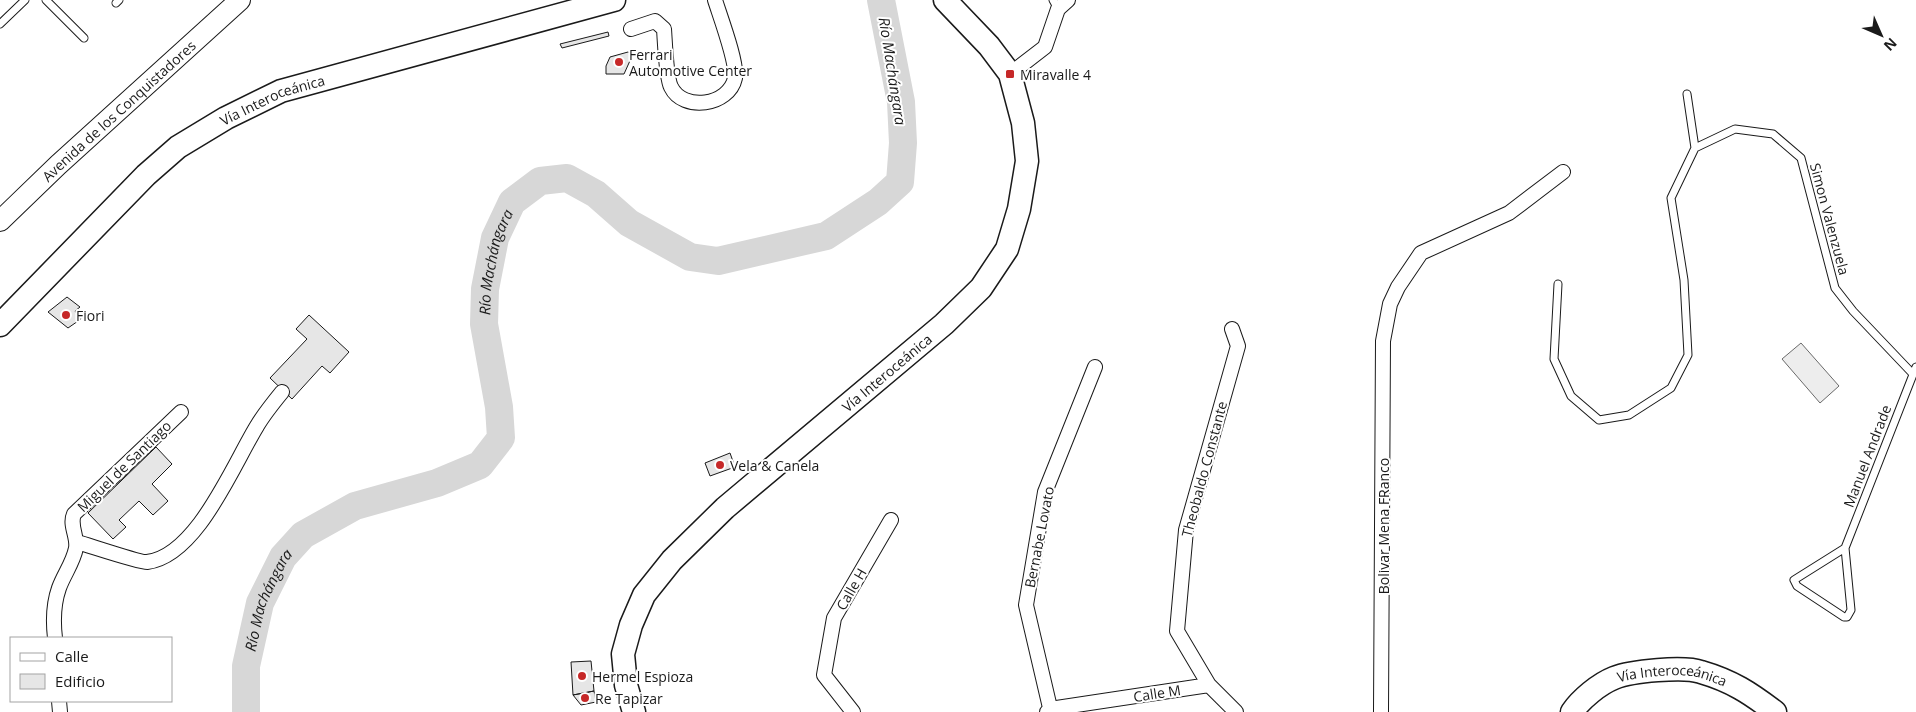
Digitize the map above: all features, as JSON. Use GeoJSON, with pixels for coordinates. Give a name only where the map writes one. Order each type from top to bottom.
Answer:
{"type":"FeatureCollection","features":[{"type":"Feature","properties":{"kind":"main road","name":"Vía Interoceánica"},"geometry":{"type":"LineString","coordinates":[[0,324],[146,174],[178,147],[226,118],[281,92],[614,0]]}},
{"type":"Feature","properties":{"kind":"main road","name":"Vía Interoceánica"},"geometry":{"type":"LineString","coordinates":[[634,712],[626,686],[623,654],[631,625],[644,595],[672,560],[725,508],[944,324],[981,288],[1007,249],[1020,210],[1027,161],[1023,123],[1010,74],[989,46],[951,6]]}},
{"type":"Feature","properties":{"kind":"main road","name":"Vía Interoceánica"},"geometry":{"type":"LineString","coordinates":[[1572,712],[1579,702],[1613,678],[1656,670],[1699,671],[1747,690],[1775,712]]}},
{"type":"Feature","properties":{"kind":"street","name":"Avenida de los Conquistadores"},"geometry":{"type":"LineString","coordinates":[[0,221],[58,165],[240,0]]}},
{"type":"Feature","properties":{"kind":"street"},"geometry":{"type":"LineString","coordinates":[[631,28],[655,21],[664,29],[670,86],[678,97],[693,103],[708,103],[730,88],[736,78],[731,53],[715,0]]}},
{"type":"Feature","properties":{"kind":"street"},"geometry":{"type":"LineString","coordinates":[[1010,74],[1045,47],[1060,3]]}},
{"type":"Feature","properties":{"kind":"street","name":"Bolivar Mena FRanco"},"geometry":{"type":"LineString","coordinates":[[1381,712],[1383,340],[1390,304],[1398,287],[1421,253],[1509,214],[1563,172]]}},
{"type":"Feature","properties":{"kind":"street","name":"Theobaldo Constante"},"geometry":{"type":"LineString","coordinates":[[1232,329],[1238,346],[1186,530],[1177,631],[1209,685],[1236,712]]}},
{"type":"Feature","properties":{"kind":"street","name":"Bernabe Lovato"},"geometry":{"type":"LineString","coordinates":[[1049,711],[1026,605],[1045,492],[1095,367]]}},
{"type":"Feature","properties":{"kind":"street"},"geometry":{"type":"LineString","coordinates":[[55,637],[52,618],[59,588],[74,556],[77,542],[144,563],[163,558],[182,545],[220,496],[256,427],[282,392]]}},
{"type":"Feature","properties":{"kind":"street","name":"Miguel de Santiago"},"geometry":{"type":"LineString","coordinates":[[77,542],[71,519],[74,514],[181,412]]}},
{"type":"Feature","properties":{"kind":"street","name":"Calle H"},"geometry":{"type":"LineString","coordinates":[[853,712],[824,675],[834,618],[891,520]]}},
{"type":"Feature","properties":{"kind":"street","name":"Calle M"},"geometry":{"type":"LineString","coordinates":[[1049,711],[1209,685]]}},
{"type":"Feature","properties":{"kind":"lane"},"geometry":{"type":"LineString","coordinates":[[0,24],[25,0]]}},
{"type":"Feature","properties":{"kind":"lane"},"geometry":{"type":"LineString","coordinates":[[46,0],[84,38]]}},
{"type":"Feature","properties":{"kind":"lane"},"geometry":{"type":"LineString","coordinates":[[1558,284],[1554,359],[1571,396],[1599,420],[1629,415],[1671,388],[1688,355],[1684,280],[1671,198],[1694,148],[1687,94]]}},
{"type":"Feature","properties":{"kind":"lane","name":"Simon Valenzuela"},"geometry":{"type":"LineString","coordinates":[[1694,148],[1735,129],[1773,134],[1800,158],[1835,288],[1853,311],[1914,370]]}},
{"type":"Feature","properties":{"kind":"lane","name":"Manuel Andrade"},"geometry":{"type":"LineString","coordinates":[[1845,548],[1914,370]]}},
{"type":"Feature","properties":{"kind":"lane"},"geometry":{"type":"LineString","coordinates":[[1845,548],[1851,610],[1847,617],[1844,617],[1798,586],[1794,580],[1845,548]]}},
{"type":"Feature","properties":{"kind":"shaded area"},"geometry":{"type":"Polygon","coordinates":[[[1801,343],[1839,386],[1820,403],[1782,359],[1801,343]]]}},
{"type":"Feature","properties":{"kind":"building","name":"Ferrari Automotive Center"},"geometry":{"type":"Polygon","coordinates":[[[608,32],[609,36],[562,48],[560,44],[608,32]]]}},
{"type":"Feature","properties":{"kind":"building","name":"Ferrari Automotive Center"},"geometry":{"type":"Polygon","coordinates":[[[628,52],[633,54],[624,74],[606,74],[606,66],[610,57],[628,52]]]}},
{"type":"Feature","properties":{"kind":"building","name":"Fiori"},"geometry":{"type":"Polygon","coordinates":[[[67,297],[80,307],[75,311],[81,319],[68,328],[48,312],[67,297]]]}},
{"type":"Feature","properties":{"kind":"building"},"geometry":{"type":"Polygon","coordinates":[[[309,315],[349,352],[330,373],[322,366],[292,399],[270,378],[307,339],[296,329],[309,315]]]}},
{"type":"Feature","properties":{"kind":"building"},"geometry":{"type":"Polygon","coordinates":[[[156,447],[172,464],[152,484],[168,501],[153,515],[139,501],[119,520],[126,527],[113,539],[88,513],[156,447]]]}},
{"type":"Feature","properties":{"kind":"building","name":"Vela & Canela"},"geometry":{"type":"Polygon","coordinates":[[[730,453],[735,467],[710,476],[705,463],[730,453]]]}},
{"type":"Feature","properties":{"kind":"building","name":"Hermel Espioza"},"geometry":{"type":"Polygon","coordinates":[[[591,661],[594,691],[573,695],[571,662],[591,661]]]}},
{"type":"Feature","properties":{"kind":"building","name":"Re Tapizar"},"geometry":{"type":"Polygon","coordinates":[[[594,691],[596,702],[581,705],[573,695],[594,691]]]}},
{"type":"Feature","properties":{"kind":"waterway","name":"Río Machángara"},"geometry":{"type":"LineString","coordinates":[[246,712],[246,666],[260,603],[283,557],[303,535],[355,506],[437,483],[480,465],[501,438],[499,407],[484,324],[485,289],[495,238],[512,202],[540,181],[567,178],[596,194],[629,223],[690,257],[718,261],[826,236],[878,202],[900,182],[903,143],[901,102],[881,0]]}},
{"type":"Feature","properties":{"kind":"place","name":"Ferrari Automotive Center"},"geometry":{"type":"Point","coordinates":[619,62]}},
{"type":"Feature","properties":{"kind":"place","name":"Miravalle 4"},"geometry":{"type":"Point","coordinates":[1010,74]}},
{"type":"Feature","properties":{"kind":"place","name":"Fiori"},"geometry":{"type":"Point","coordinates":[66,315]}},
{"type":"Feature","properties":{"kind":"place","name":"Vela & Canela"},"geometry":{"type":"Point","coordinates":[720,465]}},
{"type":"Feature","properties":{"kind":"place","name":"Hermel Espioza"},"geometry":{"type":"Point","coordinates":[582,676]}},
{"type":"Feature","properties":{"kind":"place","name":"Re Tapizar"},"geometry":{"type":"Point","coordinates":[585,698]}}]}
